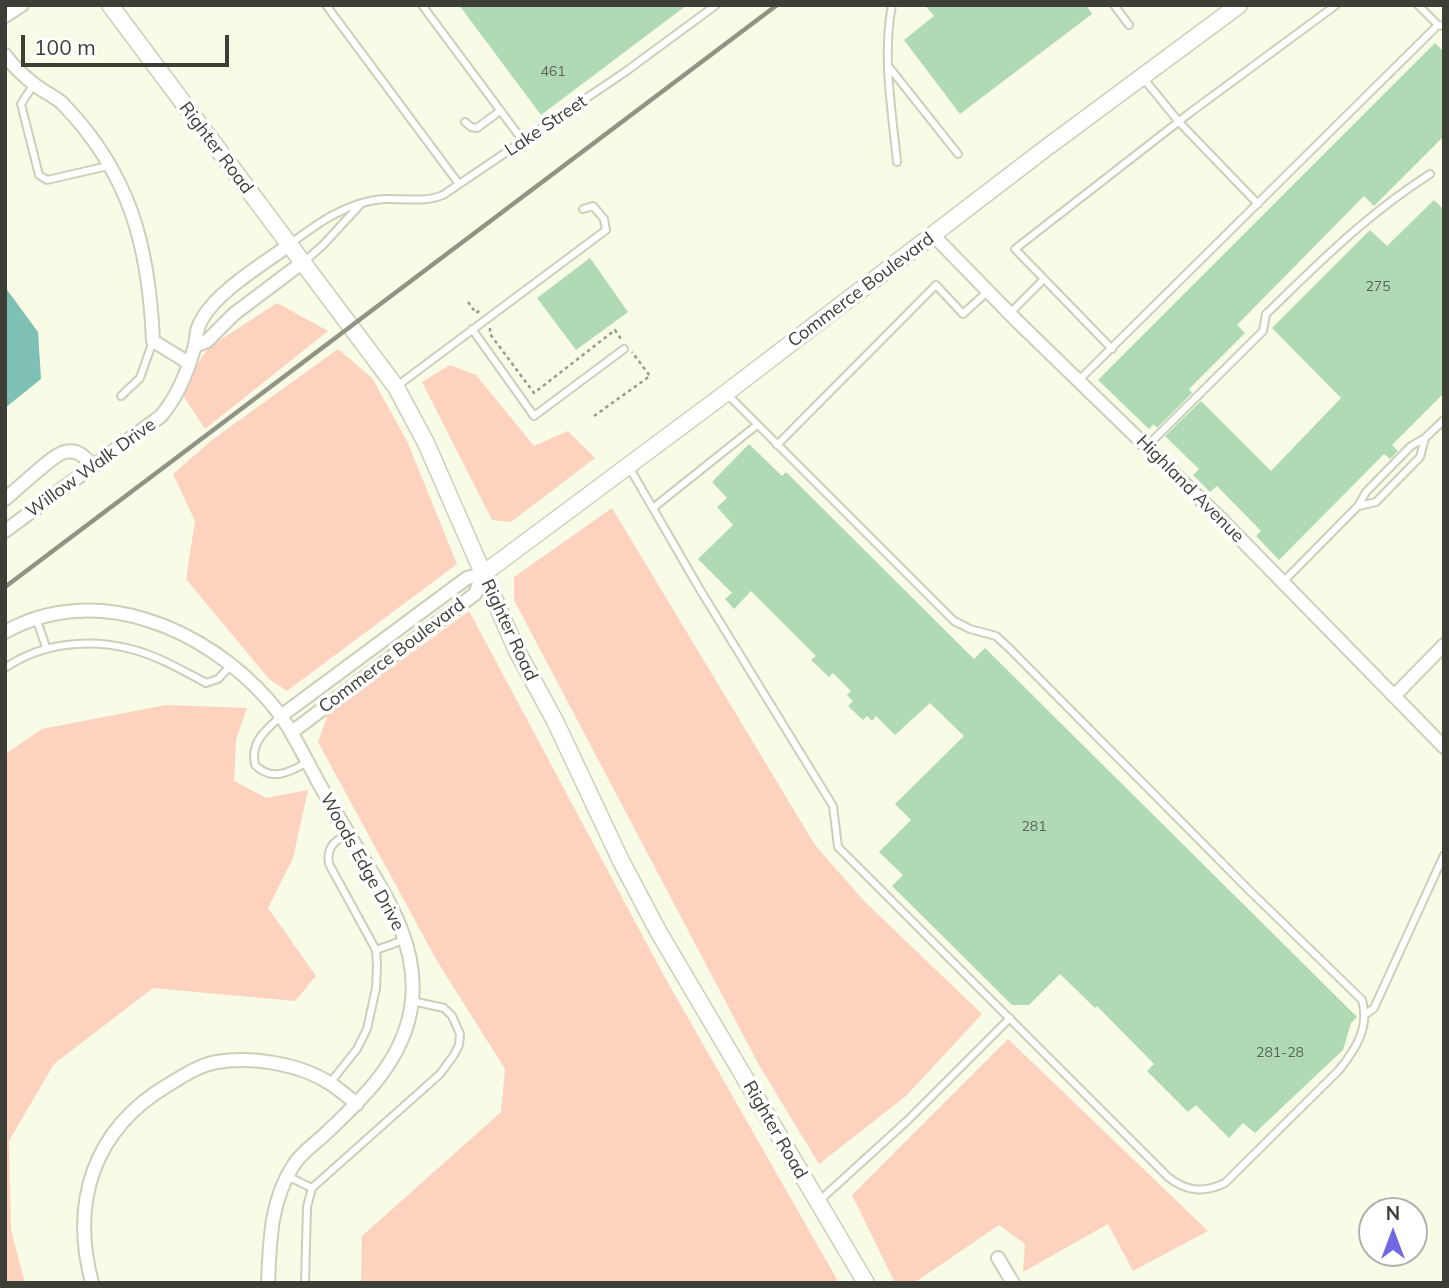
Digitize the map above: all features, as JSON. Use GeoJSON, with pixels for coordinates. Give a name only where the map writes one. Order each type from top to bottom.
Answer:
{"type":"FeatureCollection","features":[{"type":"Feature","properties":{"kind":"street"},"geometry":{"type":"LineString","coordinates":[[5,16],[22,5]]}},
{"type":"Feature","properties":{"kind":"street","name":"Righter Road"},"geometry":{"type":"LineString","coordinates":[[110,5],[396,387],[426,443],[517,651],[555,721],[633,884],[658,931],[866,1283]]}},
{"type":"Feature","properties":{"kind":"street","name":"Commerce Boulevard"},"geometry":{"type":"LineString","coordinates":[[281,716],[467,578],[483,573],[726,393],[1239,5]]}},
{"type":"Feature","properties":{"kind":"street"},"geometry":{"type":"LineString","coordinates":[[5,55],[34,84],[59,101],[83,127],[109,166],[139,232],[151,291],[153,341],[189,363]]}},
{"type":"Feature","properties":{"kind":"street","name":"Highland Avenue"},"geometry":{"type":"LineString","coordinates":[[933,235],[1078,382],[1147,446],[1444,747]]}},
{"type":"Feature","properties":{"kind":"street","name":"Willow Walk Drive"},"geometry":{"type":"LineString","coordinates":[[5,531],[161,416],[174,400],[195,345],[195,334],[206,313],[226,293],[289,245]]}},
{"type":"Feature","properties":{"kind":"street"},"geometry":{"type":"LineString","coordinates":[[195,345],[207,341],[234,314],[303,262]]}},
{"type":"Feature","properties":{"kind":"street"},"geometry":{"type":"LineString","coordinates":[[5,499],[59,453],[74,452],[84,456],[93,466]]}},
{"type":"Feature","properties":{"kind":"street","name":"Commerce Boulevard"},"geometry":{"type":"LineString","coordinates":[[292,732],[475,594],[483,573]]}},
{"type":"Feature","properties":{"kind":"street","name":"Woods Edge Drive"},"geometry":{"type":"LineString","coordinates":[[5,632],[36,618],[73,610],[111,612],[151,621],[192,638],[231,666],[269,701],[292,732],[397,916],[414,983],[412,1001],[401,1039],[388,1067],[373,1088],[294,1163],[272,1213],[268,1283]]}},
{"type":"Feature","properties":{"kind":"street"},"geometry":{"type":"LineString","coordinates":[[1394,696],[1444,645]]}},
{"type":"Feature","properties":{"kind":"street"},"geometry":{"type":"LineString","coordinates":[[92,1283],[83,1236],[86,1195],[92,1172],[102,1149],[118,1128],[155,1092],[194,1070],[215,1062],[263,1062],[300,1070],[330,1083],[357,1104]]}},
{"type":"Feature","properties":{"kind":"street"},"geometry":{"type":"LineString","coordinates":[[999,1258],[1013,1283]]}},
{"type":"Feature","properties":{"kind":"lane"},"geometry":{"type":"LineString","coordinates":[[326,5],[460,184]]}},
{"type":"Feature","properties":{"kind":"lane"},"geometry":{"type":"LineString","coordinates":[[422,5],[523,141]]}},
{"type":"Feature","properties":{"kind":"lane","name":"Lake Street"},"geometry":{"type":"LineString","coordinates":[[289,245],[341,209],[384,199],[430,200],[443,195],[625,72],[716,5]]}},
{"type":"Feature","properties":{"kind":"lane"},"geometry":{"type":"LineString","coordinates":[[892,5],[887,31],[888,66],[897,162]]}},
{"type":"Feature","properties":{"kind":"lane"},"geometry":{"type":"LineString","coordinates":[[1114,5],[1129,25]]}},
{"type":"Feature","properties":{"kind":"lane"},"geometry":{"type":"LineString","coordinates":[[1112,349],[1015,249],[1336,5]]}},
{"type":"Feature","properties":{"kind":"lane"},"geometry":{"type":"LineString","coordinates":[[1078,382],[1441,26],[1418,5]]}},
{"type":"Feature","properties":{"kind":"lane"},"geometry":{"type":"LineString","coordinates":[[888,66],[958,154]]}},
{"type":"Feature","properties":{"kind":"lane"},"geometry":{"type":"LineString","coordinates":[[1142,76],[1179,122],[1258,204]]}},
{"type":"Feature","properties":{"kind":"lane"},"geometry":{"type":"LineString","coordinates":[[34,84],[21,104],[39,175],[47,180],[109,166]]}},
{"type":"Feature","properties":{"kind":"lane"},"geometry":{"type":"LineString","coordinates":[[466,122],[477,128],[500,111]]}},
{"type":"Feature","properties":{"kind":"lane"},"geometry":{"type":"LineString","coordinates":[[1147,446],[1263,331],[1266,314],[1358,225],[1395,196],[1430,174]]}},
{"type":"Feature","properties":{"kind":"lane"},"geometry":{"type":"LineString","coordinates":[[303,262],[323,245],[360,205]]}},
{"type":"Feature","properties":{"kind":"lane"},"geometry":{"type":"LineString","coordinates":[[396,387],[606,230],[604,219],[593,206],[583,209]]}},
{"type":"Feature","properties":{"kind":"lane"},"geometry":{"type":"LineString","coordinates":[[1010,314],[1044,279]]}},
{"type":"Feature","properties":{"kind":"lane"},"geometry":{"type":"LineString","coordinates":[[777,445],[936,285],[963,314],[987,292]]}},
{"type":"Feature","properties":{"kind":"lane"},"geometry":{"type":"LineString","coordinates":[[472,329],[534,416],[626,348]]}},
{"type":"Feature","properties":{"kind":"lane"},"geometry":{"type":"LineString","coordinates":[[121,396],[140,378],[153,341]]}},
{"type":"Feature","properties":{"kind":"lane"},"geometry":{"type":"LineString","coordinates":[[628,465],[699,588],[833,806],[838,847],[1168,1177],[1185,1188],[1199,1191],[1225,1184],[1351,1055],[1363,1030],[1366,1014],[1362,1000],[1009,648],[996,636],[970,629],[954,621],[726,393]]}},
{"type":"Feature","properties":{"kind":"lane"},"geometry":{"type":"LineString","coordinates":[[1283,583],[1358,506],[1366,492],[1411,446],[1425,438],[1444,420]]}},
{"type":"Feature","properties":{"kind":"lane"},"geometry":{"type":"LineString","coordinates":[[653,508],[757,425]]}},
{"type":"Feature","properties":{"kind":"lane"},"geometry":{"type":"LineString","coordinates":[[1358,506],[1376,502],[1419,457],[1425,438]]}},
{"type":"Feature","properties":{"kind":"lane"},"geometry":{"type":"LineString","coordinates":[[36,618],[46,647]]}},
{"type":"Feature","properties":{"kind":"lane"},"geometry":{"type":"LineString","coordinates":[[5,668],[19,658],[46,647],[89,644],[130,649],[159,659],[206,683],[218,679],[231,666]]}},
{"type":"Feature","properties":{"kind":"lane"},"geometry":{"type":"LineString","coordinates":[[281,716],[261,734],[254,746],[255,765],[262,772],[273,775],[287,773],[308,762]]}},
{"type":"Feature","properties":{"kind":"lane"},"geometry":{"type":"LineString","coordinates":[[330,1083],[357,1049],[367,1028],[376,988],[376,950],[329,863],[327,854],[330,847],[348,833]]}},
{"type":"Feature","properties":{"kind":"lane"},"geometry":{"type":"LineString","coordinates":[[1366,1014],[1374,1008],[1444,855]]}},
{"type":"Feature","properties":{"kind":"lane"},"geometry":{"type":"LineString","coordinates":[[376,950],[405,940]]}},
{"type":"Feature","properties":{"kind":"lane"},"geometry":{"type":"LineString","coordinates":[[305,1283],[307,1207],[312,1188],[440,1074],[459,1045],[460,1034],[452,1016],[444,1009],[412,1001]]}},
{"type":"Feature","properties":{"kind":"lane"},"geometry":{"type":"LineString","coordinates":[[817,1202],[908,1120],[1010,1018]]}},
{"type":"Feature","properties":{"kind":"lane"},"geometry":{"type":"LineString","coordinates":[[287,1176],[312,1188]]}},
{"type":"Feature","properties":{"kind":"path"},"geometry":{"type":"LineString","coordinates":[[490,328],[490,334],[534,393],[615,330],[622,339]]}},
{"type":"Feature","properties":{"kind":"path"},"geometry":{"type":"LineString","coordinates":[[594,416],[650,376],[626,348]]}},
{"type":"Feature","properties":{"kind":"shaded area"},"geometry":{"type":"Polygon","coordinates":[[[277,303],[328,331],[205,429],[180,391],[208,348],[277,303]]]}},
{"type":"Feature","properties":{"kind":"shaded area"},"geometry":{"type":"Polygon","coordinates":[[[338,349],[372,378],[407,441],[457,564],[287,691],[269,679],[186,579],[195,521],[173,474],[212,440],[338,349]]]}},
{"type":"Feature","properties":{"kind":"shaded area"},"geometry":{"type":"Polygon","coordinates":[[[450,365],[476,375],[534,446],[568,431],[595,458],[511,522],[492,520],[422,382],[450,365]]]}},
{"type":"Feature","properties":{"kind":"shaded area"},"geometry":{"type":"Polygon","coordinates":[[[612,508],[815,845],[864,901],[982,1014],[906,1096],[819,1164],[759,1065],[514,600],[514,577],[612,508]]]}},
{"type":"Feature","properties":{"kind":"shaded area"},"geometry":{"type":"Polygon","coordinates":[[[469,611],[663,974],[839,1283],[361,1283],[362,1236],[501,1112],[505,1069],[437,961],[318,742],[328,714],[469,611]]]}},
{"type":"Feature","properties":{"kind":"shaded area"},"geometry":{"type":"Polygon","coordinates":[[[166,705],[247,708],[236,740],[234,781],[266,798],[308,790],[293,858],[268,908],[316,976],[295,1001],[153,988],[54,1064],[9,1141],[11,1230],[25,1283],[5,1283],[5,754],[42,729],[166,705]]]}},
{"type":"Feature","properties":{"kind":"shaded area"},"geometry":{"type":"Polygon","coordinates":[[[1008,1039],[1208,1231],[1133,1271],[1108,1224],[1023,1272],[1025,1244],[999,1225],[914,1283],[895,1283],[852,1195],[1008,1039]]]}},
{"type":"Feature","properties":{"kind":"water"},"geometry":{"type":"Polygon","coordinates":[[[5,287],[38,332],[41,379],[5,408],[5,287]]]}},
{"type":"Feature","properties":{"kind":"building"},"geometry":{"type":"Polygon","coordinates":[[[459,5],[687,5],[541,115],[459,5]]]}},
{"type":"Feature","properties":{"kind":"building"},"geometry":{"type":"Polygon","coordinates":[[[925,5],[1086,5],[1092,14],[960,114],[904,40],[934,16],[925,5]]]}},
{"type":"Feature","properties":{"kind":"building"},"geometry":{"type":"Polygon","coordinates":[[[1435,43],[1444,52],[1444,136],[1374,206],[1364,196],[1237,325],[1245,333],[1189,389],[1192,393],[1157,428],[1154,424],[1149,429],[1098,380],[1435,43]]]}},
{"type":"Feature","properties":{"kind":"building"},"geometry":{"type":"Polygon","coordinates":[[[1434,200],[1444,210],[1444,393],[1392,445],[1398,451],[1390,459],[1384,454],[1279,560],[1256,536],[1261,531],[1217,486],[1210,492],[1193,475],[1199,469],[1165,436],[1201,401],[1271,471],[1341,398],[1272,328],[1370,230],[1387,246],[1434,200]]]}},
{"type":"Feature","properties":{"kind":"building"},"geometry":{"type":"Polygon","coordinates":[[[590,258],[628,312],[576,350],[537,298],[590,258]]]}},
{"type":"Feature","properties":{"kind":"building"},"geometry":{"type":"Polygon","coordinates":[[[749,444],[782,476],[786,472],[974,659],[985,648],[1357,1017],[1351,1023],[1343,1050],[1255,1133],[1243,1123],[1229,1138],[1196,1105],[1188,1112],[1147,1071],[1154,1064],[1097,1006],[1095,1008],[1060,974],[1029,1005],[1012,1005],[892,886],[903,875],[879,852],[911,820],[895,804],[964,736],[930,703],[895,735],[876,716],[872,721],[867,716],[863,720],[848,706],[853,701],[847,695],[851,691],[833,673],[829,677],[811,660],[816,656],[751,591],[734,609],[725,599],[732,593],[698,559],[733,525],[717,507],[727,498],[712,482],[749,444]]]}},
{"type":"Feature","properties":{"kind":"railway"},"geometry":{"type":"LineString","coordinates":[[5,587],[777,5]]}}]}
